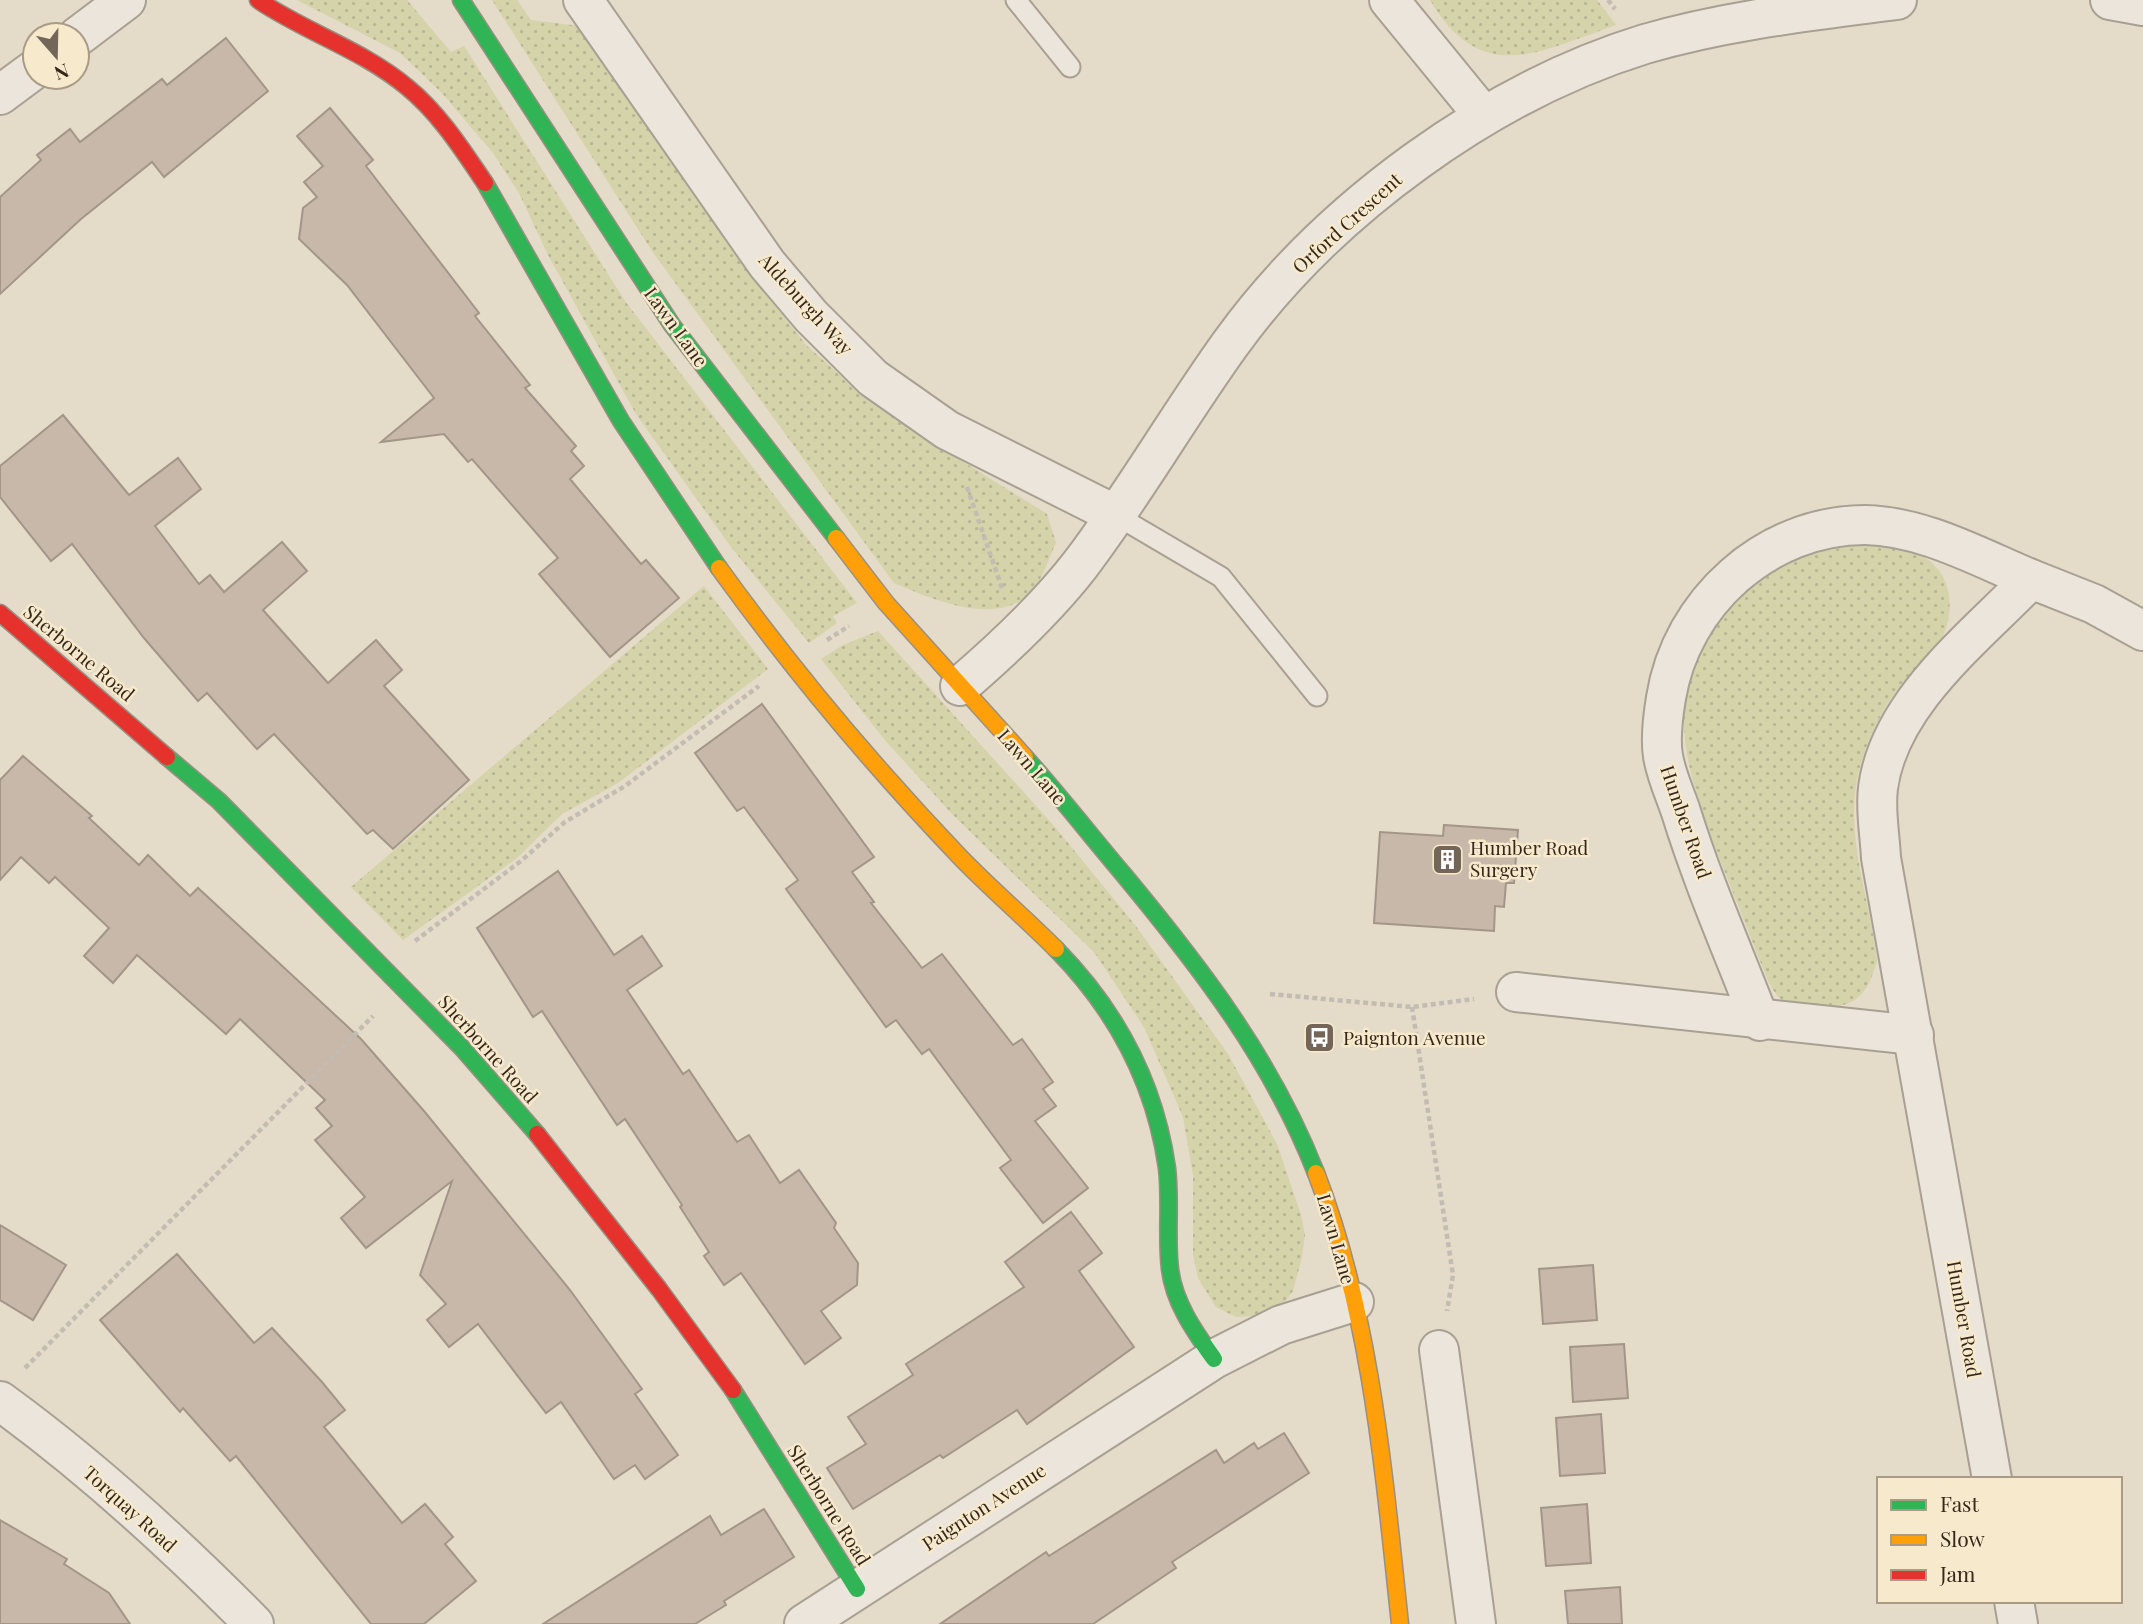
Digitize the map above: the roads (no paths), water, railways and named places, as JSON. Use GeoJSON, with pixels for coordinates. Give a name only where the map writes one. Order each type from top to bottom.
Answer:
{"type":"FeatureCollection","features":[{"type":"Feature","properties":{"kind":"street"},"geometry":{"type":"LineString","coordinates":[[91,26],[126,0]]}},
{"type":"Feature","properties":{"kind":"street"},"geometry":{"type":"LineString","coordinates":[[258,0],[284,17],[382,67],[421,99],[452,133],[489,184],[561,321],[621,424],[676,510],[735,591],[858,743],[961,858],[1062,954],[1097,993],[1139,1065],[1159,1118],[1168,1169],[1170,1275],[1181,1308],[1214,1359]]}},
{"type":"Feature","properties":{"kind":"street","name":"Lawn Lane"},"geometry":{"type":"LineString","coordinates":[[461,0],[672,325],[886,603],[1038,772],[1159,918],[1232,1012],[1270,1073],[1299,1130],[1333,1217],[1354,1302],[1383,1465],[1400,1624]]}},
{"type":"Feature","properties":{"kind":"street","name":"Aldeburgh Way"},"geometry":{"type":"LineString","coordinates":[[583,0],[767,264],[802,306],[873,378],[947,430],[1114,514]]}},
{"type":"Feature","properties":{"kind":"street"},"geometry":{"type":"LineString","coordinates":[[1389,0],[1483,115]]}},
{"type":"Feature","properties":{"kind":"street","name":"Orford Crescent"},"geometry":{"type":"LineString","coordinates":[[960,686],[1018,636],[1080,565],[1234,340],[1291,273],[1362,205],[1413,164],[1483,115],[1535,87],[1644,45],[1790,7],[1897,0]]}},
{"type":"Feature","properties":{"kind":"street"},"geometry":{"type":"LineString","coordinates":[[2110,0],[2143,6]]}},
{"type":"Feature","properties":{"kind":"street"},"geometry":{"type":"LineString","coordinates":[[0,95],[21,79]]}},
{"type":"Feature","properties":{"kind":"street","name":"Humber Road"},"geometry":{"type":"LineString","coordinates":[[1760,1021],[1690,842],[1663,755],[1663,714],[1669,678],[1680,643],[1701,608],[1749,564],[1780,545],[1826,528],[1866,525],[1920,533],[2095,604],[2143,631]]}},
{"type":"Feature","properties":{"kind":"street","name":"Humber Road"},"geometry":{"type":"LineString","coordinates":[[1992,1477],[1881,858],[1878,790],[1882,766],[1891,740],[1905,713],[2031,579]]}},
{"type":"Feature","properties":{"kind":"street","name":"Sherborne Road"},"geometry":{"type":"LineString","coordinates":[[0,613],[219,801],[381,963],[471,1058],[552,1152],[659,1289],[737,1396],[857,1589]]}},
{"type":"Feature","properties":{"kind":"street"},"geometry":{"type":"LineString","coordinates":[[1516,992],[1760,1021],[1914,1035]]}},
{"type":"Feature","properties":{"kind":"street","name":"Paignton Avenue"},"geometry":{"type":"LineString","coordinates":[[804,1624],[1214,1359],[1280,1325],[1354,1302]]}},
{"type":"Feature","properties":{"kind":"street"},"geometry":{"type":"LineString","coordinates":[[1439,1350],[1476,1624]]}},
{"type":"Feature","properties":{"kind":"street","name":"Torquay Road"},"geometry":{"type":"LineString","coordinates":[[0,1401],[46,1434],[129,1505],[254,1624]]}},
{"type":"Feature","properties":{"kind":"street"},"geometry":{"type":"LineString","coordinates":[[2014,1603],[2018,1624]]}},
{"type":"Feature","properties":{"kind":"lane"},"geometry":{"type":"LineString","coordinates":[[1016,0],[1070,66]]}},
{"type":"Feature","properties":{"kind":"lane"},"geometry":{"type":"LineString","coordinates":[[1114,514],[1221,577],[1317,696]]}},
{"type":"Feature","properties":{"kind":"place","name":"Humber Road Surgery"},"geometry":{"type":"Point","coordinates":[1447,859]}},
{"type":"Feature","properties":{"kind":"place","name":"Paignton Avenue"},"geometry":{"type":"Point","coordinates":[1320,1038]}}]}
